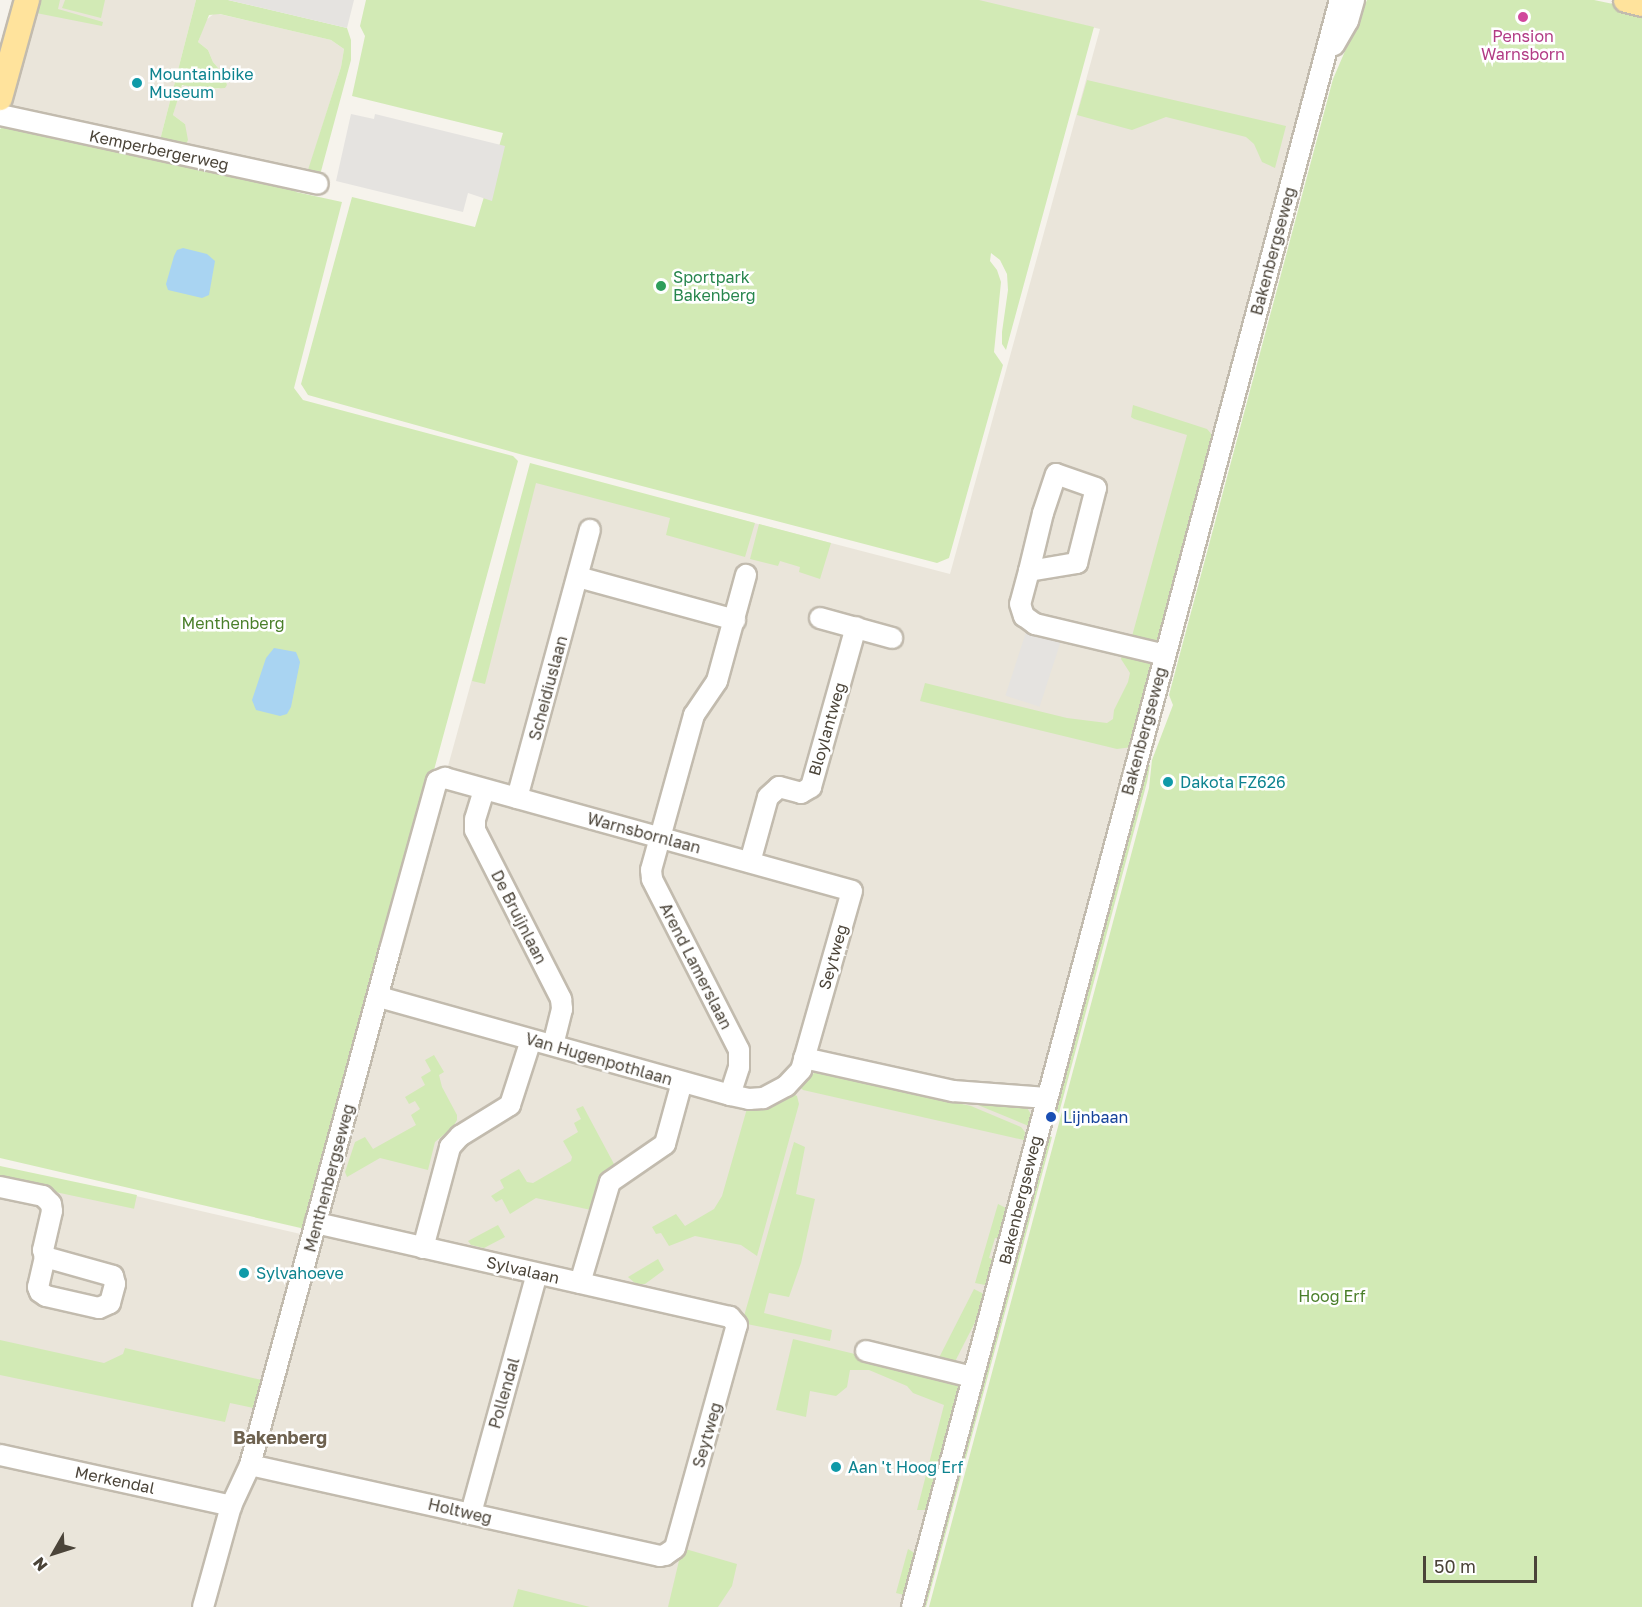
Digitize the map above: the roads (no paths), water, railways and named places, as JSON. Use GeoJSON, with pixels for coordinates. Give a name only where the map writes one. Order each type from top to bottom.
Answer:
{"type":"FeatureCollection","features":[{"type":"Feature","properties":{"kind":"main road"},"geometry":{"type":"LineString","coordinates":[[0,98],[27,0]]}},
{"type":"Feature","properties":{"kind":"main road"},"geometry":{"type":"LineString","coordinates":[[1626,0],[1642,3]]}},
{"type":"Feature","properties":{"kind":"street","name":"Bakenbergseweg"},"geometry":{"type":"LineString","coordinates":[[912,1607],[1340,0]]}},
{"type":"Feature","properties":{"kind":"street","name":"Bakenbergseweg"},"geometry":{"type":"LineString","coordinates":[[1326,57],[1348,21],[1354,0]]}},
{"type":"Feature","properties":{"kind":"street","name":"Kemperbergerweg"},"geometry":{"type":"LineString","coordinates":[[0,115],[318,184]]}},
{"type":"Feature","properties":{"kind":"street","name":"Bakenbergseweg"},"geometry":{"type":"LineString","coordinates":[[1029,571],[1077,563],[1096,488],[1056,474],[1029,571],[1020,604],[1024,616],[1035,624],[1165,655]]}},
{"type":"Feature","properties":{"kind":"street","name":"Scheidiuslaan"},"geometry":{"type":"LineString","coordinates":[[517,798],[590,530]]}},
{"type":"Feature","properties":{"kind":"street"},"geometry":{"type":"LineString","coordinates":[[659,837],[694,715],[717,681],[746,575]]}},
{"type":"Feature","properties":{"kind":"street"},"geometry":{"type":"LineString","coordinates":[[578,577],[735,620]]}},
{"type":"Feature","properties":{"kind":"street"},"geometry":{"type":"LineString","coordinates":[[820,618],[892,638]]}},
{"type":"Feature","properties":{"kind":"street","name":"Bloylantweg"},"geometry":{"type":"LineString","coordinates":[[750,862],[768,797],[779,788],[801,793],[811,787],[856,627]]}},
{"type":"Feature","properties":{"kind":"street","name":"Warnsbornlaan"},"geometry":{"type":"LineString","coordinates":[[437,781],[446,778],[852,891]]}},
{"type":"Feature","properties":{"kind":"street","name":"Menthenbergseweg"},"geometry":{"type":"LineString","coordinates":[[203,1607],[231,1506],[250,1465],[437,781]]}},
{"type":"Feature","properties":{"kind":"street","name":"De Bruijnlaan"},"geometry":{"type":"LineString","coordinates":[[484,790],[475,819],[475,830],[561,999],[562,1009],[553,1045]]}},
{"type":"Feature","properties":{"kind":"street","name":"Arend Lamerslaan"},"geometry":{"type":"LineString","coordinates":[[659,837],[652,861],[652,879],[739,1050],[739,1068],[730,1095]]}},
{"type":"Feature","properties":{"kind":"street","name":"Seytweg"},"geometry":{"type":"LineString","coordinates":[[804,1058],[852,891]]}},
{"type":"Feature","properties":{"kind":"street","name":"Van Hugenpothlaan"},"geometry":{"type":"LineString","coordinates":[[378,997],[730,1095],[756,1099],[772,1094],[797,1076],[804,1058]]}},
{"type":"Feature","properties":{"kind":"street"},"geometry":{"type":"LineString","coordinates":[[423,1248],[450,1147],[460,1136],[510,1105],[531,1040]]}},
{"type":"Feature","properties":{"kind":"street"},"geometry":{"type":"LineString","coordinates":[[804,1058],[953,1091],[1047,1098]]}},
{"type":"Feature","properties":{"kind":"street"},"geometry":{"type":"LineString","coordinates":[[580,1283],[610,1182],[665,1144],[682,1082]]}},
{"type":"Feature","properties":{"kind":"street"},"geometry":{"type":"LineString","coordinates":[[0,1186],[43,1196],[49,1200],[52,1211],[43,1250],[45,1257]]}},
{"type":"Feature","properties":{"kind":"street","name":"Sylvalaan"},"geometry":{"type":"LineString","coordinates":[[316,1223],[730,1317]]}},
{"type":"Feature","properties":{"kind":"street","name":"Pollendal"},"geometry":{"type":"LineString","coordinates":[[471,1513],[537,1274]]}},
{"type":"Feature","properties":{"kind":"street","name":"Seytweg"},"geometry":{"type":"LineString","coordinates":[[670,1553],[675,1548],[737,1325],[730,1317]]}},
{"type":"Feature","properties":{"kind":"street"},"geometry":{"type":"LineString","coordinates":[[866,1351],[973,1377]]}},
{"type":"Feature","properties":{"kind":"street","name":"Merkendal"},"geometry":{"type":"LineString","coordinates":[[0,1455],[231,1506]]}},
{"type":"Feature","properties":{"kind":"street","name":"Holtweg"},"geometry":{"type":"LineString","coordinates":[[250,1465],[660,1556],[670,1553]]}},
{"type":"Feature","properties":{"kind":"water"},"geometry":{"type":"Polygon","coordinates":[[[183,248],[207,254],[215,261],[209,295],[202,298],[168,290],[166,284],[174,256],[177,250],[183,248]]]}},
{"type":"Feature","properties":{"kind":"water"},"geometry":{"type":"Polygon","coordinates":[[[274,648],[296,652],[300,662],[291,707],[287,714],[280,716],[256,710],[252,700],[266,658],[274,648]]]}},
{"type":"Feature","properties":{"kind":"place","name":"Pension Warnsborn"},"geometry":{"type":"Point","coordinates":[1523,17]}},
{"type":"Feature","properties":{"kind":"place","name":"Mountainbike Museum"},"geometry":{"type":"Point","coordinates":[137,83]}},
{"type":"Feature","properties":{"kind":"place","name":"Sportpark Bakenberg"},"geometry":{"type":"Point","coordinates":[661,286]}},
{"type":"Feature","properties":{"kind":"place","name":"Dakota FZ626"},"geometry":{"type":"Point","coordinates":[1168,782]}},
{"type":"Feature","properties":{"kind":"place","name":"Lijnbaan"},"geometry":{"type":"Point","coordinates":[1051,1117]}},
{"type":"Feature","properties":{"kind":"place","name":"Sylvahoeve"},"geometry":{"type":"Point","coordinates":[244,1273]}},
{"type":"Feature","properties":{"kind":"place","name":"Aan 't Hoog Erf"},"geometry":{"type":"Point","coordinates":[836,1467]}},
{"type":"Feature","properties":{"kind":"district","name":"Bakenberg"},"geometry":{"type":"Point","coordinates":[280,1437]}},
{"type":"Feature","properties":{"kind":"park label","name":"Menthenberg"},"geometry":{"type":"Point","coordinates":[233,623]}},
{"type":"Feature","properties":{"kind":"park label","name":"Hoog Erf"},"geometry":{"type":"Point","coordinates":[1332,1296]}}]}
